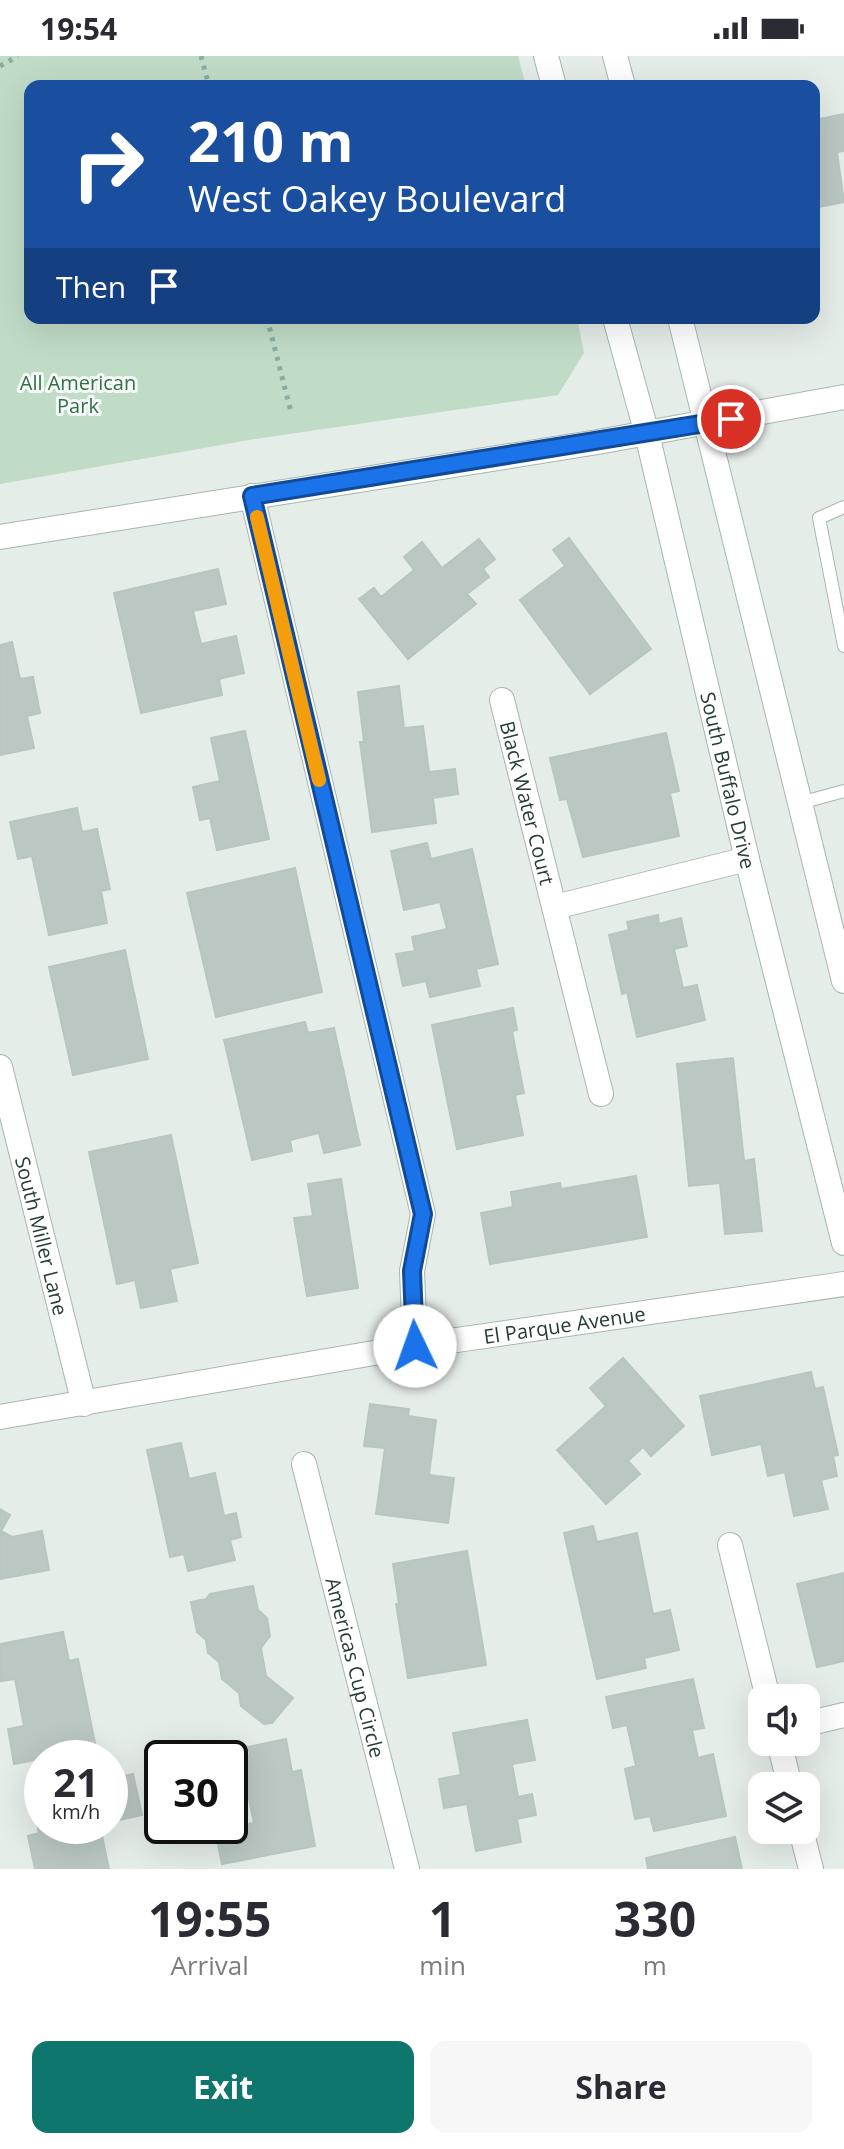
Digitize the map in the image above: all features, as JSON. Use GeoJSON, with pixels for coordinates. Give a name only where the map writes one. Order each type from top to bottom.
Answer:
{"type":"FeatureCollection","features":[{"type":"Feature","properties":{"kind":"street"},"geometry":{"type":"LineString","coordinates":[[546,56],[552,80]]}},
{"type":"Feature","properties":{"kind":"street"},"geometry":{"type":"LineString","coordinates":[[616,56],[622,80]]}},
{"type":"Feature","properties":{"kind":"street","name":"South Buffalo Drive"},"geometry":{"type":"LineString","coordinates":[[617,324],[647,434],[747,859],[844,1243]]}},
{"type":"Feature","properties":{"kind":"street"},"geometry":{"type":"LineString","coordinates":[[681,324],[844,981]]}},
{"type":"Feature","properties":{"kind":"street"},"geometry":{"type":"LineString","coordinates":[[0,537],[647,434],[844,397]]}},
{"type":"Feature","properties":{"kind":"street"},"geometry":{"type":"LineString","coordinates":[[252,496],[423,1214],[412,1271],[415,1346]]}},
{"type":"Feature","properties":{"kind":"street","name":"Black Water Court"},"geometry":{"type":"LineString","coordinates":[[502,700],[601,1094]]}},
{"type":"Feature","properties":{"kind":"street","name":"Black Water Court"},"geometry":{"type":"LineString","coordinates":[[555,907],[747,859]]}},
{"type":"Feature","properties":{"kind":"street","name":"South Miller Lane"},"geometry":{"type":"LineString","coordinates":[[0,1067],[84,1404]]}},
{"type":"Feature","properties":{"kind":"street","name":"El Parque Avenue"},"geometry":{"type":"LineString","coordinates":[[0,1417],[415,1346],[844,1284]]}},
{"type":"Feature","properties":{"kind":"street","name":"Americas Cup Circle"},"geometry":{"type":"LineString","coordinates":[[304,1464],[407,1869]]}},
{"type":"Feature","properties":{"kind":"street"},"geometry":{"type":"LineString","coordinates":[[730,1545],[765,1684]]}},
{"type":"Feature","properties":{"kind":"street"},"geometry":{"type":"LineString","coordinates":[[820,1721],[844,1715]]}},
{"type":"Feature","properties":{"kind":"street"},"geometry":{"type":"LineString","coordinates":[[805,1844],[811,1869]]}},
{"type":"Feature","properties":{"kind":"lane"},"geometry":{"type":"LineString","coordinates":[[844,507],[819,518],[844,646]]}},
{"type":"Feature","properties":{"kind":"lane"},"geometry":{"type":"LineString","coordinates":[[800,803],[844,791]]}},
{"type":"Feature","properties":{"kind":"path"},"geometry":{"type":"LineString","coordinates":[[0,66],[18,56]]}},
{"type":"Feature","properties":{"kind":"path"},"geometry":{"type":"LineString","coordinates":[[201,56],[207,80]]}},
{"type":"Feature","properties":{"kind":"path"},"geometry":{"type":"LineString","coordinates":[[269,324],[291,412]]}},
{"type":"Feature","properties":{"kind":"green space","name":"All American Park"},"geometry":{"type":"Polygon","coordinates":[[[0,56],[518,56],[524,80],[24,80],[24,324],[578,324],[584,353],[558,395],[255,439],[0,484],[0,56]]]}},
{"type":"Feature","properties":{"kind":"building"},"geometry":{"type":"Polygon","coordinates":[[[844,114],[844,151],[837,152],[844,202],[820,207],[820,119],[844,114]]]}},
{"type":"Feature","properties":{"kind":"building"},"geometry":{"type":"Polygon","coordinates":[[[569,538],[651,649],[590,694],[520,600],[565,566],[553,550],[569,538]]]}},
{"type":"Feature","properties":{"kind":"building"},"geometry":{"type":"Polygon","coordinates":[[[479,539],[495,559],[483,569],[489,577],[467,594],[476,604],[408,659],[359,599],[374,588],[381,597],[414,570],[404,557],[422,542],[442,568],[479,539]]]}},
{"type":"Feature","properties":{"kind":"building"},"geometry":{"type":"Polygon","coordinates":[[[218,569],[226,604],[193,611],[201,644],[236,636],[244,673],[219,679],[222,695],[141,713],[114,593],[218,569]]]}},
{"type":"Feature","properties":{"kind":"building"},"geometry":{"type":"Polygon","coordinates":[[[12,642],[20,679],[33,677],[40,713],[27,716],[34,748],[0,755],[0,645],[12,642]]]}},
{"type":"Feature","properties":{"kind":"building"},"geometry":{"type":"Polygon","coordinates":[[[399,686],[404,728],[423,726],[429,772],[455,769],[458,794],[433,798],[436,823],[372,832],[360,742],[364,742],[358,692],[399,686]]]}},
{"type":"Feature","properties":{"kind":"building"},"geometry":{"type":"Polygon","coordinates":[[[245,731],[269,839],[217,850],[210,818],[200,820],[193,787],[220,781],[211,738],[245,731]]]}},
{"type":"Feature","properties":{"kind":"building"},"geometry":{"type":"Polygon","coordinates":[[[666,733],[679,791],[670,793],[679,836],[583,857],[567,799],[560,800],[550,758],[666,733]]]}},
{"type":"Feature","properties":{"kind":"building"},"geometry":{"type":"Polygon","coordinates":[[[77,808],[82,832],[97,829],[110,889],[101,891],[107,923],[49,935],[32,856],[18,859],[10,822],[77,808]]]}},
{"type":"Feature","properties":{"kind":"building"},"geometry":{"type":"Polygon","coordinates":[[[427,843],[431,859],[472,849],[498,964],[476,969],[480,986],[430,997],[426,981],[403,986],[396,954],[415,951],[412,937],[447,929],[440,902],[404,910],[391,851],[427,843]]]}},
{"type":"Feature","properties":{"kind":"building"},"geometry":{"type":"Polygon","coordinates":[[[295,868],[322,992],[216,1017],[187,893],[295,868]]]}},
{"type":"Feature","properties":{"kind":"building"},"geometry":{"type":"Polygon","coordinates":[[[658,915],[659,924],[681,918],[687,946],[674,949],[683,988],[697,985],[705,1020],[637,1037],[627,992],[622,994],[609,935],[629,930],[627,922],[658,915]]]}},
{"type":"Feature","properties":{"kind":"building"},"geometry":{"type":"Polygon","coordinates":[[[125,950],[148,1059],[73,1075],[49,967],[125,950]]]}},
{"type":"Feature","properties":{"kind":"building"},"geometry":{"type":"Polygon","coordinates":[[[513,1008],[517,1030],[512,1031],[524,1093],[515,1095],[523,1135],[457,1149],[432,1025],[513,1008]]]}},
{"type":"Feature","properties":{"kind":"building"},"geometry":{"type":"Polygon","coordinates":[[[305,1022],[308,1033],[334,1028],[360,1145],[324,1153],[319,1133],[290,1140],[292,1151],[252,1160],[224,1040],[305,1022]]]}},
{"type":"Feature","properties":{"kind":"building"},"geometry":{"type":"Polygon","coordinates":[[[733,1058],[744,1161],[754,1159],[762,1231],[725,1234],[720,1183],[689,1186],[677,1064],[733,1058]]]}},
{"type":"Feature","properties":{"kind":"building"},"geometry":{"type":"Polygon","coordinates":[[[171,1135],[198,1263],[170,1269],[177,1301],[141,1308],[135,1280],[117,1284],[89,1152],[171,1135]]]}},
{"type":"Feature","properties":{"kind":"building"},"geometry":{"type":"Polygon","coordinates":[[[636,1176],[647,1237],[490,1264],[481,1213],[513,1207],[511,1192],[560,1183],[561,1189],[636,1176]]]}},
{"type":"Feature","properties":{"kind":"building"},"geometry":{"type":"Polygon","coordinates":[[[341,1179],[358,1288],[307,1296],[294,1218],[313,1216],[308,1184],[341,1179]]]}},
{"type":"Feature","properties":{"kind":"building"},"geometry":{"type":"Polygon","coordinates":[[[623,1358],[684,1426],[651,1456],[643,1447],[628,1461],[640,1474],[606,1504],[557,1450],[606,1406],[590,1388],[623,1358]]]}},
{"type":"Feature","properties":{"kind":"building"},"geometry":{"type":"Polygon","coordinates":[[[811,1372],[815,1389],[823,1387],[838,1455],[833,1456],[837,1476],[821,1480],[828,1509],[794,1516],[785,1472],[768,1476],[761,1444],[712,1455],[700,1396],[811,1372]]]}},
{"type":"Feature","properties":{"kind":"building"},"geometry":{"type":"Polygon","coordinates":[[[370,1404],[409,1409],[408,1416],[436,1420],[429,1475],[454,1478],[448,1523],[376,1514],[385,1448],[364,1446],[370,1404]]]}},
{"type":"Feature","properties":{"kind":"building"},"geometry":{"type":"Polygon","coordinates":[[[181,1443],[189,1479],[215,1473],[224,1516],[236,1513],[241,1537],[230,1540],[235,1560],[188,1571],[184,1554],[170,1557],[147,1450],[181,1443]]]}},
{"type":"Feature","properties":{"kind":"building"},"geometry":{"type":"Polygon","coordinates":[[[0,1509],[10,1515],[1,1531],[12,1537],[42,1531],[49,1570],[0,1579],[0,1509]]]}},
{"type":"Feature","properties":{"kind":"building"},"geometry":{"type":"Polygon","coordinates":[[[593,1526],[597,1542],[637,1533],[653,1614],[670,1610],[679,1650],[644,1658],[646,1668],[597,1679],[564,1533],[593,1526]]]}},
{"type":"Feature","properties":{"kind":"building"},"geometry":{"type":"Polygon","coordinates":[[[467,1551],[486,1665],[408,1678],[393,1564],[467,1551]]]}},
{"type":"Feature","properties":{"kind":"building"},"geometry":{"type":"Polygon","coordinates":[[[844,1573],[844,1661],[817,1667],[797,1584],[844,1573]]]}},
{"type":"Feature","properties":{"kind":"building"},"geometry":{"type":"Polygon","coordinates":[[[253,1586],[258,1610],[267,1618],[270,1636],[261,1648],[266,1676],[293,1698],[272,1723],[264,1724],[241,1706],[239,1693],[222,1679],[219,1662],[208,1653],[206,1640],[197,1632],[191,1602],[206,1599],[210,1594],[253,1586]]]}},
{"type":"Feature","properties":{"kind":"building"},"geometry":{"type":"Polygon","coordinates":[[[63,1632],[69,1661],[78,1659],[94,1740],[24,1740],[24,1762],[14,1764],[8,1729],[24,1726],[15,1679],[1,1681],[0,1644],[63,1632]]]}},
{"type":"Feature","properties":{"kind":"building"},"geometry":{"type":"Polygon","coordinates":[[[693,1679],[704,1728],[692,1730],[698,1758],[713,1754],[726,1816],[654,1831],[650,1816],[635,1819],[625,1769],[636,1766],[627,1725],[613,1728],[606,1697],[693,1679]]]}},
{"type":"Feature","properties":{"kind":"building"},"geometry":{"type":"Polygon","coordinates":[[[527,1720],[535,1760],[512,1764],[518,1797],[532,1794],[536,1815],[517,1819],[521,1842],[476,1851],[467,1804],[444,1808],[439,1779],[461,1775],[453,1733],[527,1720]]]}},
{"type":"Feature","properties":{"kind":"building"},"geometry":{"type":"Polygon","coordinates":[[[286,1739],[292,1772],[301,1770],[315,1846],[222,1864],[218,1844],[248,1844],[248,1824],[254,1823],[248,1794],[248,1747],[286,1739]]]}},
{"type":"Feature","properties":{"kind":"building"},"geometry":{"type":"Polygon","coordinates":[[[133,1774],[142,1815],[128,1818],[128,1775],[133,1774]]]}},
{"type":"Feature","properties":{"kind":"building"},"geometry":{"type":"Polygon","coordinates":[[[735,1837],[742,1869],[648,1869],[646,1858],[735,1837]]]}},
{"type":"Feature","properties":{"kind":"building"},"geometry":{"type":"Polygon","coordinates":[[[30,1844],[104,1844],[109,1869],[35,1869],[30,1844]]]}},
{"type":"Feature","properties":{"kind":"slow traffic"},"geometry":{"type":"LineString","coordinates":[[257,517],[319,780]]}},
{"type":"Feature","properties":{"kind":"route"},"geometry":{"type":"LineString","coordinates":[[415,1346],[412,1271],[423,1214],[252,496],[731,419]]}}]}
